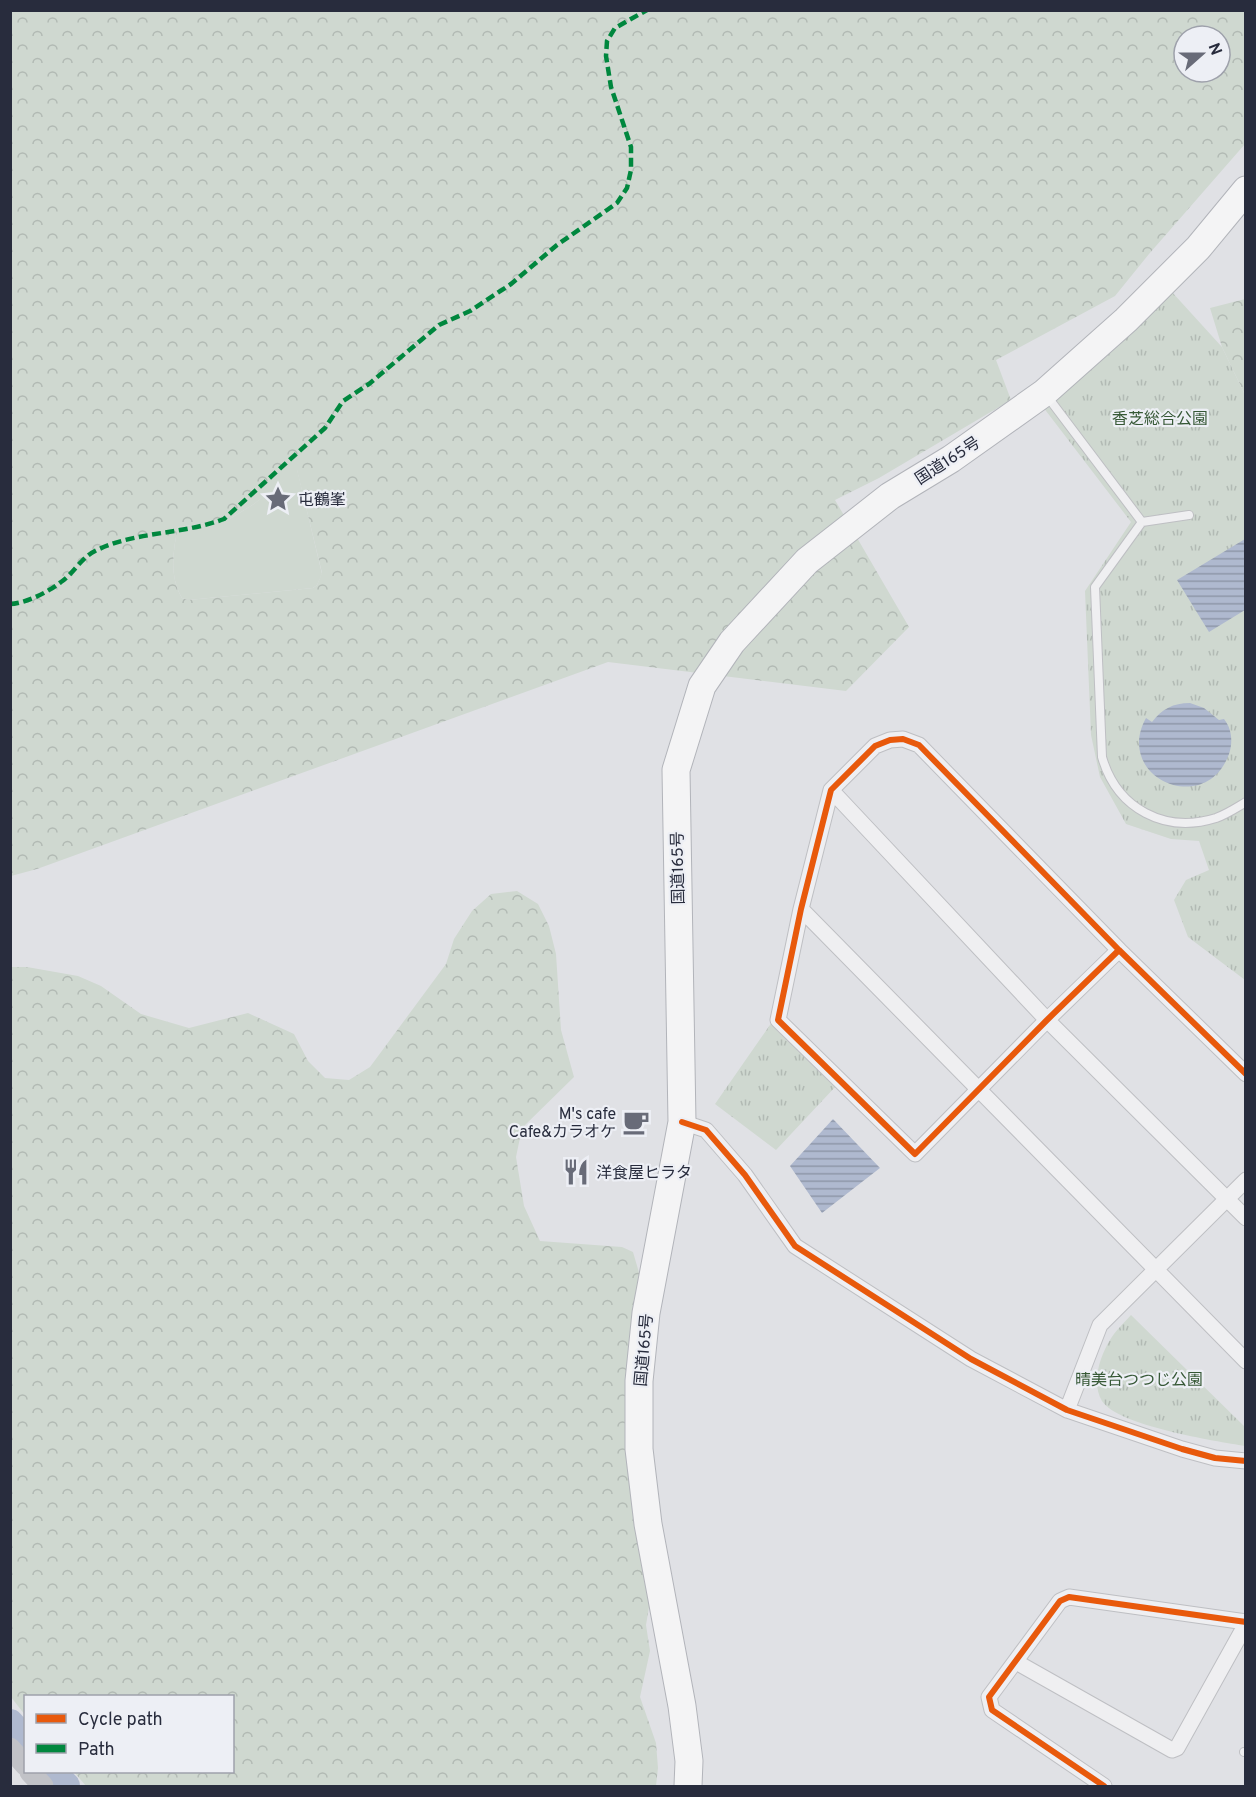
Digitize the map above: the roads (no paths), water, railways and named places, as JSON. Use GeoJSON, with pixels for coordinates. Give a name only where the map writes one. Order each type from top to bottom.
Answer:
{"type":"FeatureCollection","features":[{"type":"Feature","properties":{"kind":"highway","name":"国道165号"},"geometry":{"type":"LineString","coordinates":[[688,1786],[689,1761],[682,1706],[648,1524],[639,1449],[639,1381],[646,1313],[682,1122],[676,770],[702,686],[732,642],[807,561],[890,496],[951,459],[1044,393],[1142,304],[1198,248],[1245,190]]}},
{"type":"Feature","properties":{"kind":"main road"},"geometry":{"type":"LineString","coordinates":[[10,1748],[24,1764]]}},
{"type":"Feature","properties":{"kind":"main road"},"geometry":{"type":"LineString","coordinates":[[31,1773],[43,1786]]}},
{"type":"Feature","properties":{"kind":"street"},"geometry":{"type":"LineString","coordinates":[[1119,950],[915,1154],[778,1020],[801,909],[831,790],[875,746],[890,740],[903,739],[919,746],[1119,950],[1245,1074]]}},
{"type":"Feature","properties":{"kind":"street"},"geometry":{"type":"LineString","coordinates":[[831,790],[1047,1020],[1245,1218]]}},
{"type":"Feature","properties":{"kind":"street"},"geometry":{"type":"LineString","coordinates":[[801,909],[1245,1361]]}},
{"type":"Feature","properties":{"kind":"street"},"geometry":{"type":"LineString","coordinates":[[682,1122],[706,1130],[745,1175],[795,1246],[971,1359],[1067,1410],[1182,1449],[1215,1458],[1245,1461]]}},
{"type":"Feature","properties":{"kind":"street"},"geometry":{"type":"LineString","coordinates":[[1067,1410],[1100,1325],[1245,1180]]}},
{"type":"Feature","properties":{"kind":"street"},"geometry":{"type":"LineString","coordinates":[[1016,1662],[1172,1750],[1177,1748],[1245,1623],[1069,1597],[1060,1601],[989,1697],[992,1710],[1104,1786]]}},
{"type":"Feature","properties":{"kind":"lane"},"geometry":{"type":"LineString","coordinates":[[1044,393],[1142,522]]}},
{"type":"Feature","properties":{"kind":"lane"},"geometry":{"type":"LineString","coordinates":[[1189,515],[1142,522],[1095,587],[1102,757],[1113,783],[1134,807],[1148,815],[1174,822],[1206,820],[1219,817],[1245,802]]}},
{"type":"Feature","properties":{"kind":"water"},"geometry":{"type":"Polygon","coordinates":[[[1245,539],[1245,610],[1209,632],[1177,580],[1245,539]]]}},
{"type":"Feature","properties":{"kind":"water"},"geometry":{"type":"Polygon","coordinates":[[[1190,703],[1204,708],[1219,720],[1224,719],[1230,731],[1231,745],[1229,754],[1217,773],[1202,784],[1184,787],[1166,782],[1152,773],[1142,758],[1139,739],[1146,718],[1152,722],[1168,708],[1190,703]]]}},
{"type":"Feature","properties":{"kind":"water"},"geometry":{"type":"Polygon","coordinates":[[[833,1119],[880,1168],[822,1213],[790,1166],[833,1119]]]}},
{"type":"Feature","properties":{"kind":"waterway"},"geometry":{"type":"LineString","coordinates":[[10,1723],[24,1739]]}},
{"type":"Feature","properties":{"kind":"waterway"},"geometry":{"type":"LineString","coordinates":[[53,1773],[66,1786]]}},
{"type":"Feature","properties":{"kind":"place","name":"屯鶴峯"},"geometry":{"type":"Point","coordinates":[278,499]}},
{"type":"Feature","properties":{"kind":"place","name":"M's cafe Cafe&カラオケ"},"geometry":{"type":"Point","coordinates":[636,1122]}},
{"type":"Feature","properties":{"kind":"place","name":"洋食屋ヒラタ"},"geometry":{"type":"Point","coordinates":[576,1172]}},
{"type":"Feature","properties":{"kind":"park label","name":"香芝総合公園"},"geometry":{"type":"Point","coordinates":[1160,418]}},
{"type":"Feature","properties":{"kind":"park label","name":"晴美台つつじ公園"},"geometry":{"type":"Point","coordinates":[1139,1379]}}]}
